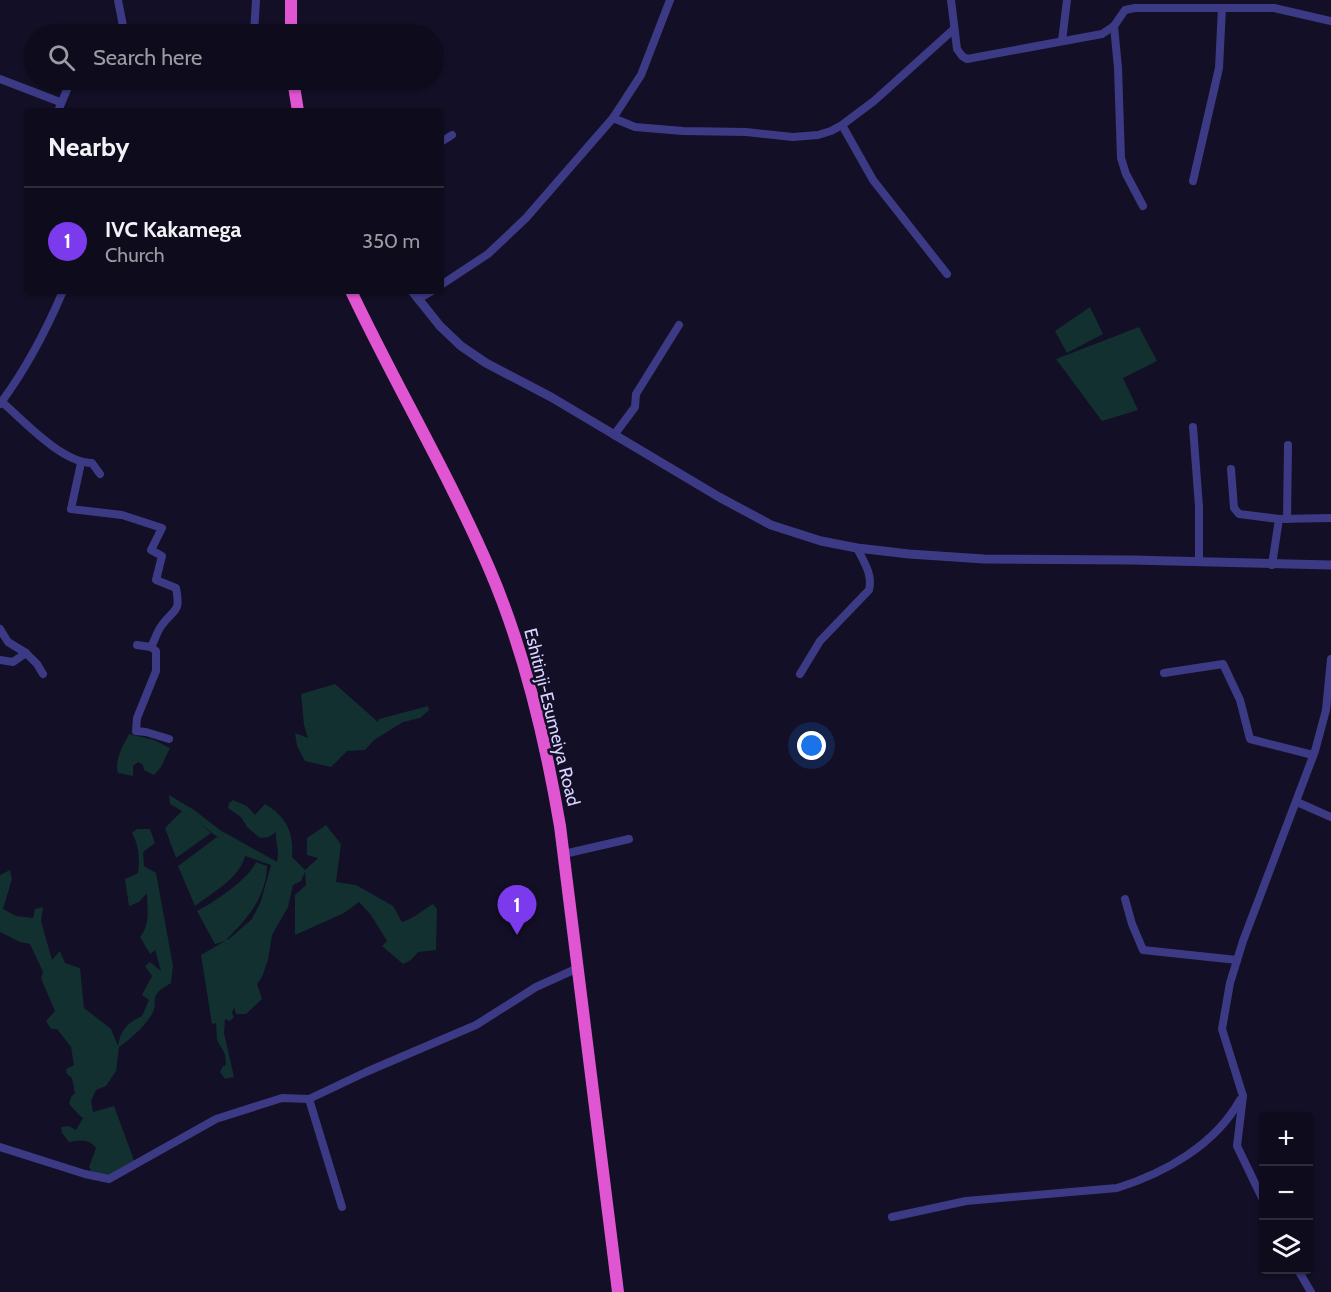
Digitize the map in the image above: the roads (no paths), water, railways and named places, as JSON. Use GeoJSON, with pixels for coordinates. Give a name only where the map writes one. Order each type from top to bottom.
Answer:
{"type":"FeatureCollection","features":[{"type":"Feature","properties":{"kind":"highway"},"geometry":{"type":"LineString","coordinates":[[291,0],[291,24]]}},
{"type":"Feature","properties":{"kind":"highway"},"geometry":{"type":"LineString","coordinates":[[294,90],[298,108]]}},
{"type":"Feature","properties":{"kind":"highway","name":"Eshitinji-Esumeiya Road"},"geometry":{"type":"LineString","coordinates":[[353,294],[471,528],[505,607],[525,672],[551,773],[564,854],[618,1292]]}},
{"type":"Feature","properties":{"kind":"street"},"geometry":{"type":"LineString","coordinates":[[118,0],[123,24]]}},
{"type":"Feature","properties":{"kind":"street"},"geometry":{"type":"LineString","coordinates":[[255,24],[256,0]]}},
{"type":"Feature","properties":{"kind":"street"},"geometry":{"type":"LineString","coordinates":[[444,283],[488,254],[526,218],[613,118],[641,75],[670,0]]}},
{"type":"Feature","properties":{"kind":"street"},"geometry":{"type":"LineString","coordinates":[[951,0],[957,50],[967,59],[1102,34],[1114,26],[1125,10],[1135,8],[1274,8],[1331,21]]}},
{"type":"Feature","properties":{"kind":"street"},"geometry":{"type":"LineString","coordinates":[[1062,41],[1068,0]]}},
{"type":"Feature","properties":{"kind":"street"},"geometry":{"type":"LineString","coordinates":[[1193,181],[1219,68],[1222,8]]}},
{"type":"Feature","properties":{"kind":"street"},"geometry":{"type":"LineString","coordinates":[[1114,26],[1121,158],[1126,174],[1143,206]]}},
{"type":"Feature","properties":{"kind":"street"},"geometry":{"type":"LineString","coordinates":[[613,118],[635,127],[683,131],[747,132],[793,137],[818,135],[842,125],[874,101],[954,29]]}},
{"type":"Feature","properties":{"kind":"street"},"geometry":{"type":"LineString","coordinates":[[0,79],[59,107],[67,90]]}},
{"type":"Feature","properties":{"kind":"street"},"geometry":{"type":"LineString","coordinates":[[842,125],[873,180],[947,274]]}},
{"type":"Feature","properties":{"kind":"street"},"geometry":{"type":"LineString","coordinates":[[444,140],[452,135]]}},
{"type":"Feature","properties":{"kind":"street"},"geometry":{"type":"LineString","coordinates":[[62,294],[47,328],[15,385],[1,403],[58,450],[81,463],[92,463],[100,474]]}},
{"type":"Feature","properties":{"kind":"street"},"geometry":{"type":"LineString","coordinates":[[415,295],[440,326],[470,352],[719,497],[771,525],[820,541],[909,554],[984,559],[1331,566]]}},
{"type":"Feature","properties":{"kind":"street"},"geometry":{"type":"LineString","coordinates":[[614,435],[635,407],[636,394],[680,325]]}},
{"type":"Feature","properties":{"kind":"street"},"geometry":{"type":"LineString","coordinates":[[1193,427],[1199,507],[1198,562]]}},
{"type":"Feature","properties":{"kind":"street"},"geometry":{"type":"LineString","coordinates":[[1272,565],[1283,519],[1288,446]]}},
{"type":"Feature","properties":{"kind":"street"},"geometry":{"type":"LineString","coordinates":[[81,463],[71,509],[122,515],[162,528],[151,550],[162,556],[156,580],[176,588],[178,601],[174,614],[162,625],[152,647]]}},
{"type":"Feature","properties":{"kind":"street"},"geometry":{"type":"LineString","coordinates":[[1231,468],[1234,508],[1243,516],[1331,519]]}},
{"type":"Feature","properties":{"kind":"street"},"geometry":{"type":"LineString","coordinates":[[801,674],[820,641],[868,590],[871,582],[869,572],[857,548]]}},
{"type":"Feature","properties":{"kind":"street"},"geometry":{"type":"LineString","coordinates":[[0,629],[8,642],[26,653],[43,674]]}},
{"type":"Feature","properties":{"kind":"street"},"geometry":{"type":"LineString","coordinates":[[137,645],[152,647],[156,651],[156,671],[137,718],[136,730],[169,739]]}},
{"type":"Feature","properties":{"kind":"street"},"geometry":{"type":"LineString","coordinates":[[0,660],[13,662],[26,653]]}},
{"type":"Feature","properties":{"kind":"street"},"geometry":{"type":"LineString","coordinates":[[1259,1193],[1237,1146],[1243,1096],[1222,1029],[1230,983],[1237,960],[1313,755],[1326,710],[1331,659]]}},
{"type":"Feature","properties":{"kind":"street"},"geometry":{"type":"LineString","coordinates":[[1164,673],[1223,664],[1240,700],[1250,739],[1313,755]]}},
{"type":"Feature","properties":{"kind":"street"},"geometry":{"type":"LineString","coordinates":[[1297,802],[1331,817]]}},
{"type":"Feature","properties":{"kind":"street"},"geometry":{"type":"LineString","coordinates":[[564,854],[629,839]]}},
{"type":"Feature","properties":{"kind":"street"},"geometry":{"type":"LineString","coordinates":[[1125,899],[1143,950],[1237,960]]}},
{"type":"Feature","properties":{"kind":"street"},"geometry":{"type":"LineString","coordinates":[[0,1147],[85,1174],[109,1179],[216,1119],[282,1098],[309,1099],[476,1025],[536,987],[578,968]]}},
{"type":"Feature","properties":{"kind":"street"},"geometry":{"type":"LineString","coordinates":[[892,1217],[966,1201],[1117,1188],[1134,1183],[1161,1171],[1213,1136],[1231,1116],[1243,1096]]}},
{"type":"Feature","properties":{"kind":"street"},"geometry":{"type":"LineString","coordinates":[[309,1099],[342,1207]]}},
{"type":"Feature","properties":{"kind":"street"},"geometry":{"type":"LineString","coordinates":[[1302,1274],[1311,1292]]}},
{"type":"Feature","properties":{"kind":"place","name":"IVC Kakamega"},"geometry":{"type":"Point","coordinates":[517,935]}}]}
